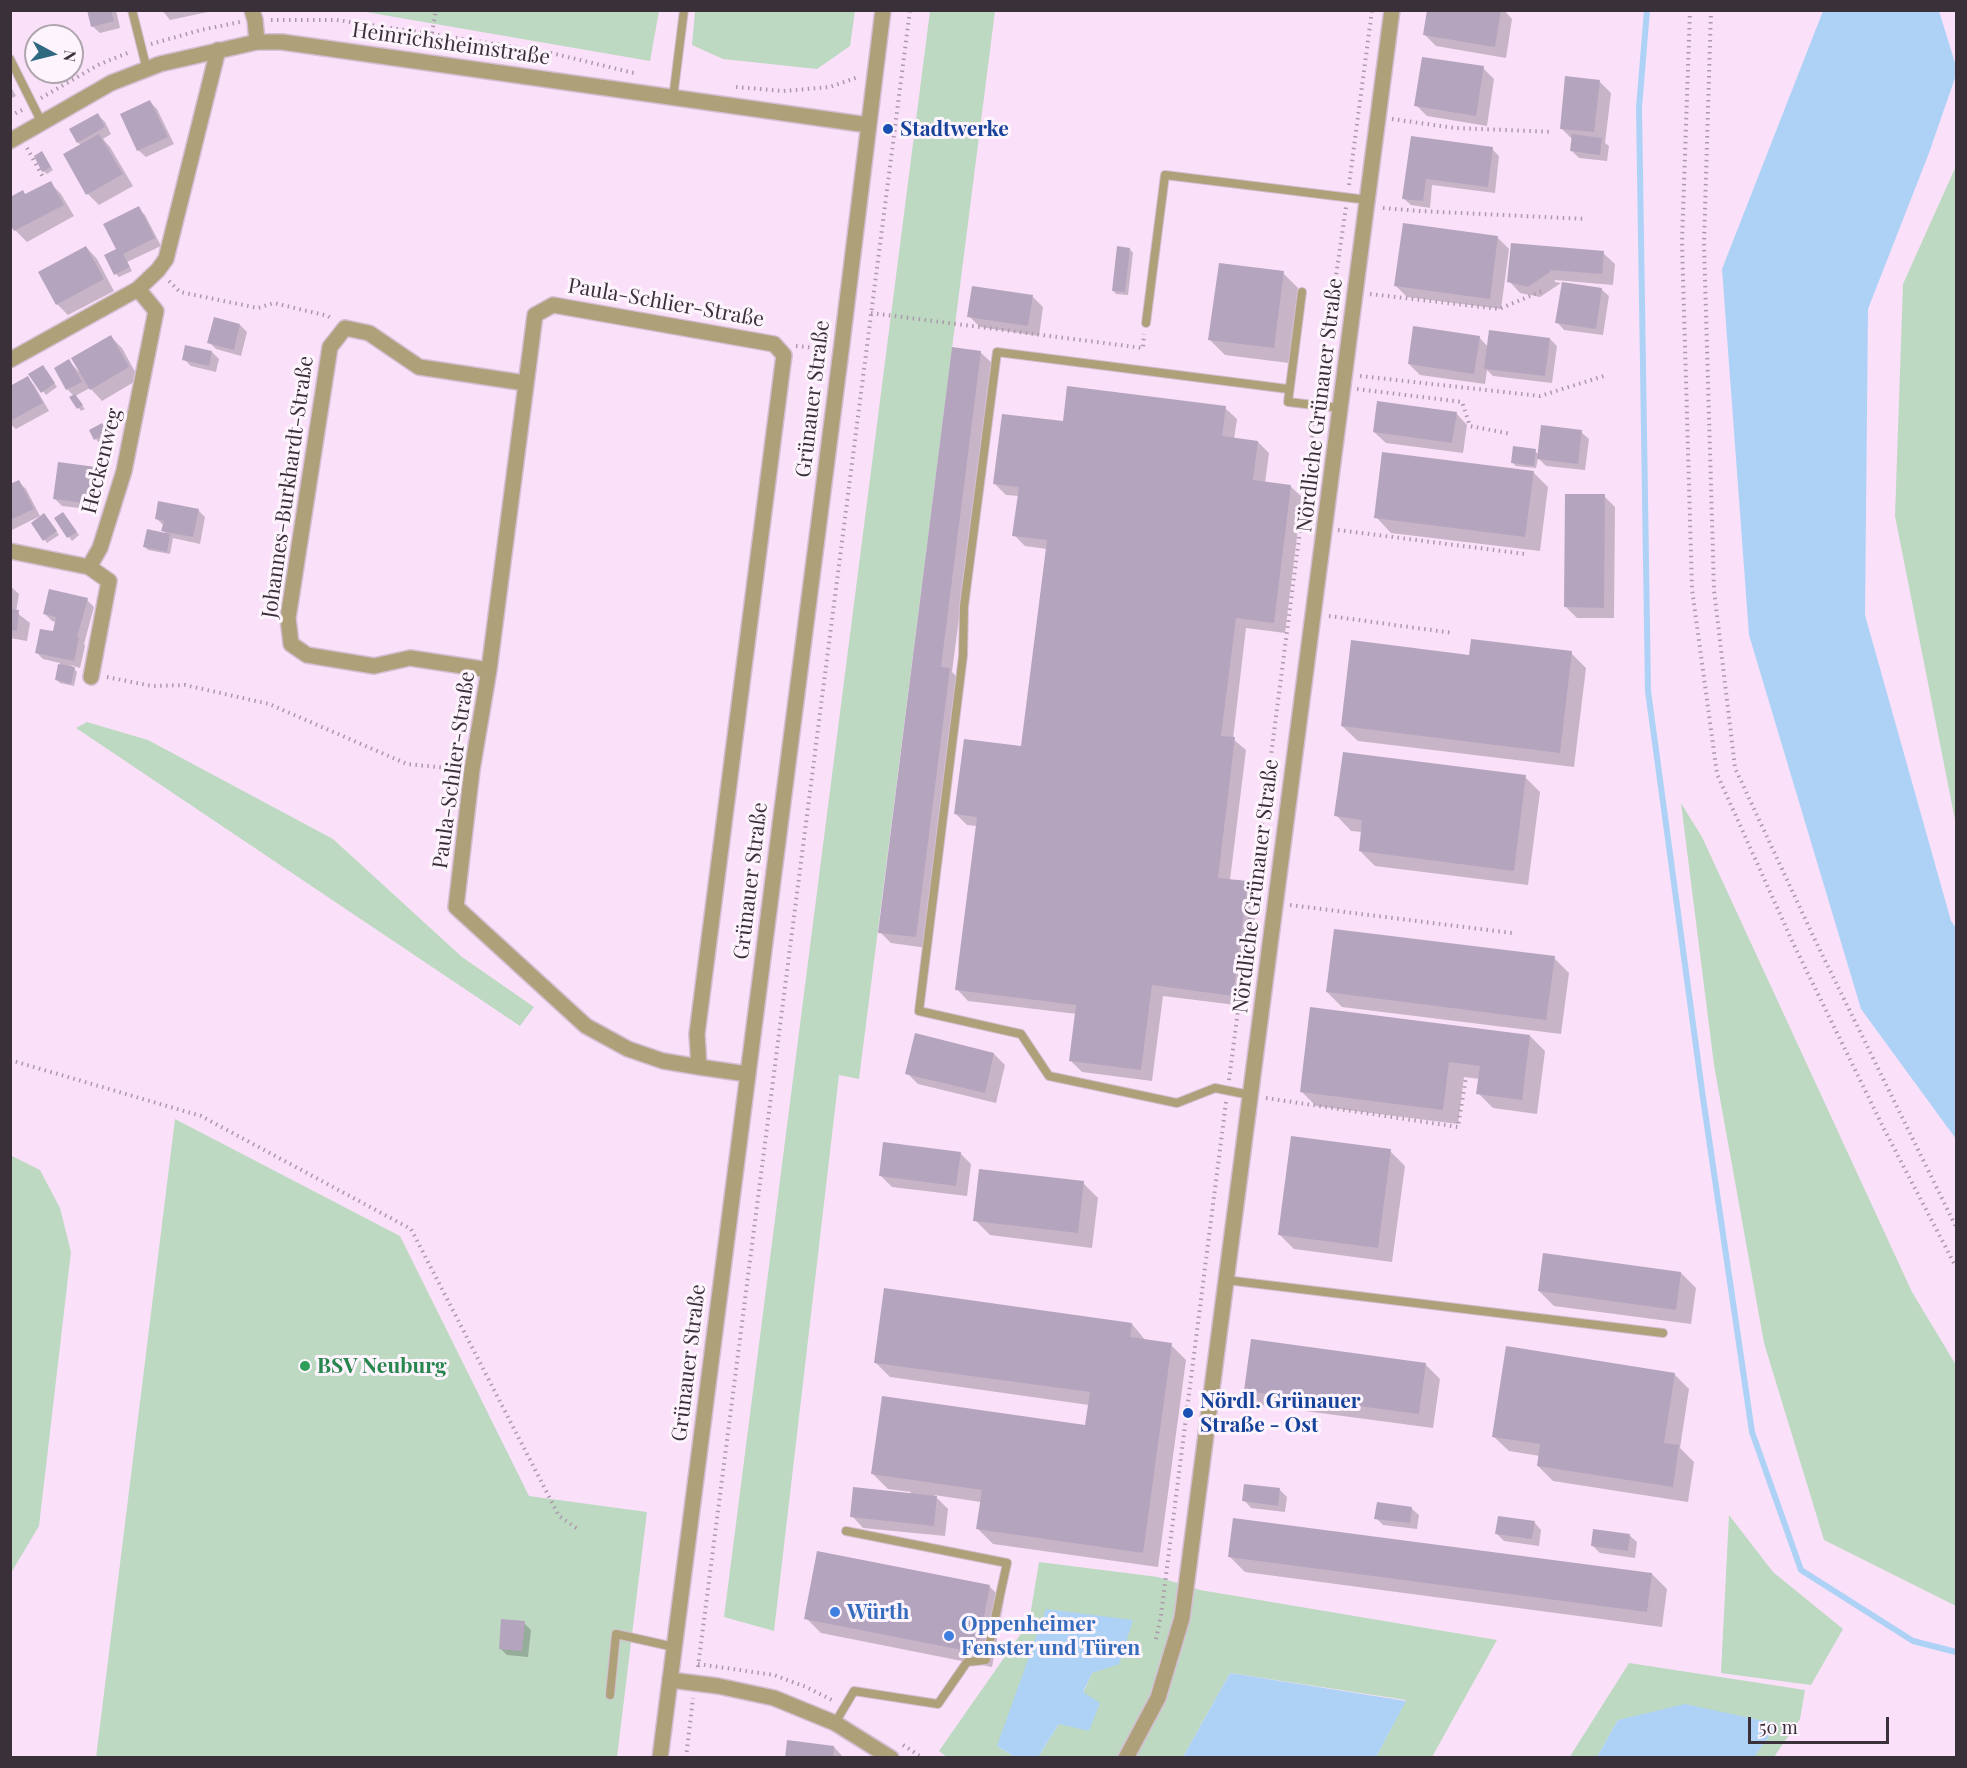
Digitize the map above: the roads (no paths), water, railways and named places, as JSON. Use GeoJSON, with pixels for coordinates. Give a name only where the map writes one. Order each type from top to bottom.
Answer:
{"type":"FeatureCollection","features":[{"type":"Feature","properties":{"kind":"street"},"geometry":{"type":"LineString","coordinates":[[252,10],[257,42]]}},
{"type":"Feature","properties":{"kind":"street","name":"Grünauer Straße"},"geometry":{"type":"LineString","coordinates":[[660,1758],[841,351],[882,10]]}},
{"type":"Feature","properties":{"kind":"street","name":"Nördliche Grünauer Straße"},"geometry":{"type":"LineString","coordinates":[[1126,1758],[1158,1698],[1182,1618],[1392,10]]}},
{"type":"Feature","properties":{"kind":"street","name":"Heinrichsheimstraße"},"geometry":{"type":"LineString","coordinates":[[15,138],[111,83],[160,64],[257,42],[282,42],[868,125]]}},
{"type":"Feature","properties":{"kind":"street"},"geometry":{"type":"LineString","coordinates":[[10,360],[138,289],[166,259],[218,50]]}},
{"type":"Feature","properties":{"kind":"street","name":"Heckenweg"},"geometry":{"type":"LineString","coordinates":[[89,567],[100,548],[124,471],[156,311],[138,289]]}},
{"type":"Feature","properties":{"kind":"street","name":"Paula-Schlier-Straße"},"geometry":{"type":"LineString","coordinates":[[699,1067],[696,1034],[784,355],[774,344],[553,305],[535,315],[489,670],[472,770],[456,907],[586,1026],[628,1049],[663,1061],[699,1067],[747,1074]]}},
{"type":"Feature","properties":{"kind":"street","name":"Johannes-Burkhardt-Straße"},"geometry":{"type":"LineString","coordinates":[[489,670],[410,658],[374,666],[307,655],[291,644],[288,618],[330,347],[345,328],[369,333],[419,367],[525,383]]}},
{"type":"Feature","properties":{"kind":"street"},"geometry":{"type":"LineString","coordinates":[[10,551],[89,567],[109,581],[91,677]]}},
{"type":"Feature","properties":{"kind":"street"},"geometry":{"type":"LineString","coordinates":[[670,1680],[718,1686],[774,1698],[835,1723],[891,1758]]}},
{"type":"Feature","properties":{"kind":"lane"},"geometry":{"type":"LineString","coordinates":[[132,10],[147,70]]}},
{"type":"Feature","properties":{"kind":"lane"},"geometry":{"type":"LineString","coordinates":[[673,98],[684,10]]}},
{"type":"Feature","properties":{"kind":"lane"},"geometry":{"type":"LineString","coordinates":[[10,59],[42,123]]}},
{"type":"Feature","properties":{"kind":"lane"},"geometry":{"type":"LineString","coordinates":[[1146,323],[1165,175],[1347,198],[1367,203]]}},
{"type":"Feature","properties":{"kind":"lane"},"geometry":{"type":"LineString","coordinates":[[1302,291],[1288,402],[1340,408]]}},
{"type":"Feature","properties":{"kind":"lane"},"geometry":{"type":"LineString","coordinates":[[1250,1095],[1215,1088],[1177,1103],[1049,1076],[1021,1034],[920,1011],[963,656],[964,606],[997,352],[1288,389]]}},
{"type":"Feature","properties":{"kind":"lane"},"geometry":{"type":"LineString","coordinates":[[1226,1280],[1663,1333]]}},
{"type":"Feature","properties":{"kind":"lane"},"geometry":{"type":"LineString","coordinates":[[835,1723],[854,1692],[938,1704],[967,1662],[986,1660],[1007,1563],[846,1531]]}},
{"type":"Feature","properties":{"kind":"lane"},"geometry":{"type":"LineString","coordinates":[[610,1695],[616,1634],[674,1647]]}},
{"type":"Feature","properties":{"kind":"water"},"geometry":{"type":"Polygon","coordinates":[[[1823,11],[1939,11],[1956,66],[1956,75],[1929,153],[1868,309],[1865,615],[1951,921],[1956,928],[1956,1139],[1861,1009],[1749,635],[1722,269],[1823,11]]]}},
{"type":"Feature","properties":{"kind":"water"},"geometry":{"type":"Polygon","coordinates":[[[1046,1609],[1133,1620],[1119,1664],[1092,1673],[1083,1692],[1100,1703],[1089,1731],[1059,1724],[1038,1757],[1015,1757],[997,1746],[1046,1609]]]}},
{"type":"Feature","properties":{"kind":"water"},"geometry":{"type":"Polygon","coordinates":[[[1230,1673],[1406,1701],[1376,1757],[1183,1757],[1230,1673]]]}},
{"type":"Feature","properties":{"kind":"water"},"geometry":{"type":"Polygon","coordinates":[[[1685,1704],[1778,1724],[1754,1757],[1597,1757],[1618,1720],[1685,1704]]]}},
{"type":"Feature","properties":{"kind":"waterway"},"geometry":{"type":"LineString","coordinates":[[1647,10],[1639,108],[1648,691],[1703,1098],[1752,1432],[1801,1570],[1913,1641],[1956,1652]]}},
{"type":"Feature","properties":{"kind":"place","name":"Stadtwerke"},"geometry":{"type":"Point","coordinates":[888,129]}},
{"type":"Feature","properties":{"kind":"place","name":"BSV Neuburg"},"geometry":{"type":"Point","coordinates":[305,1366]}},
{"type":"Feature","properties":{"kind":"place","name":"Nördl. Grünauer Straße - Ost"},"geometry":{"type":"Point","coordinates":[1188,1413]}},
{"type":"Feature","properties":{"kind":"place","name":"Würth"},"geometry":{"type":"Point","coordinates":[835,1612]}},
{"type":"Feature","properties":{"kind":"place","name":"Oppenheimer Fenster und Türen"},"geometry":{"type":"Point","coordinates":[949,1636]}}]}
